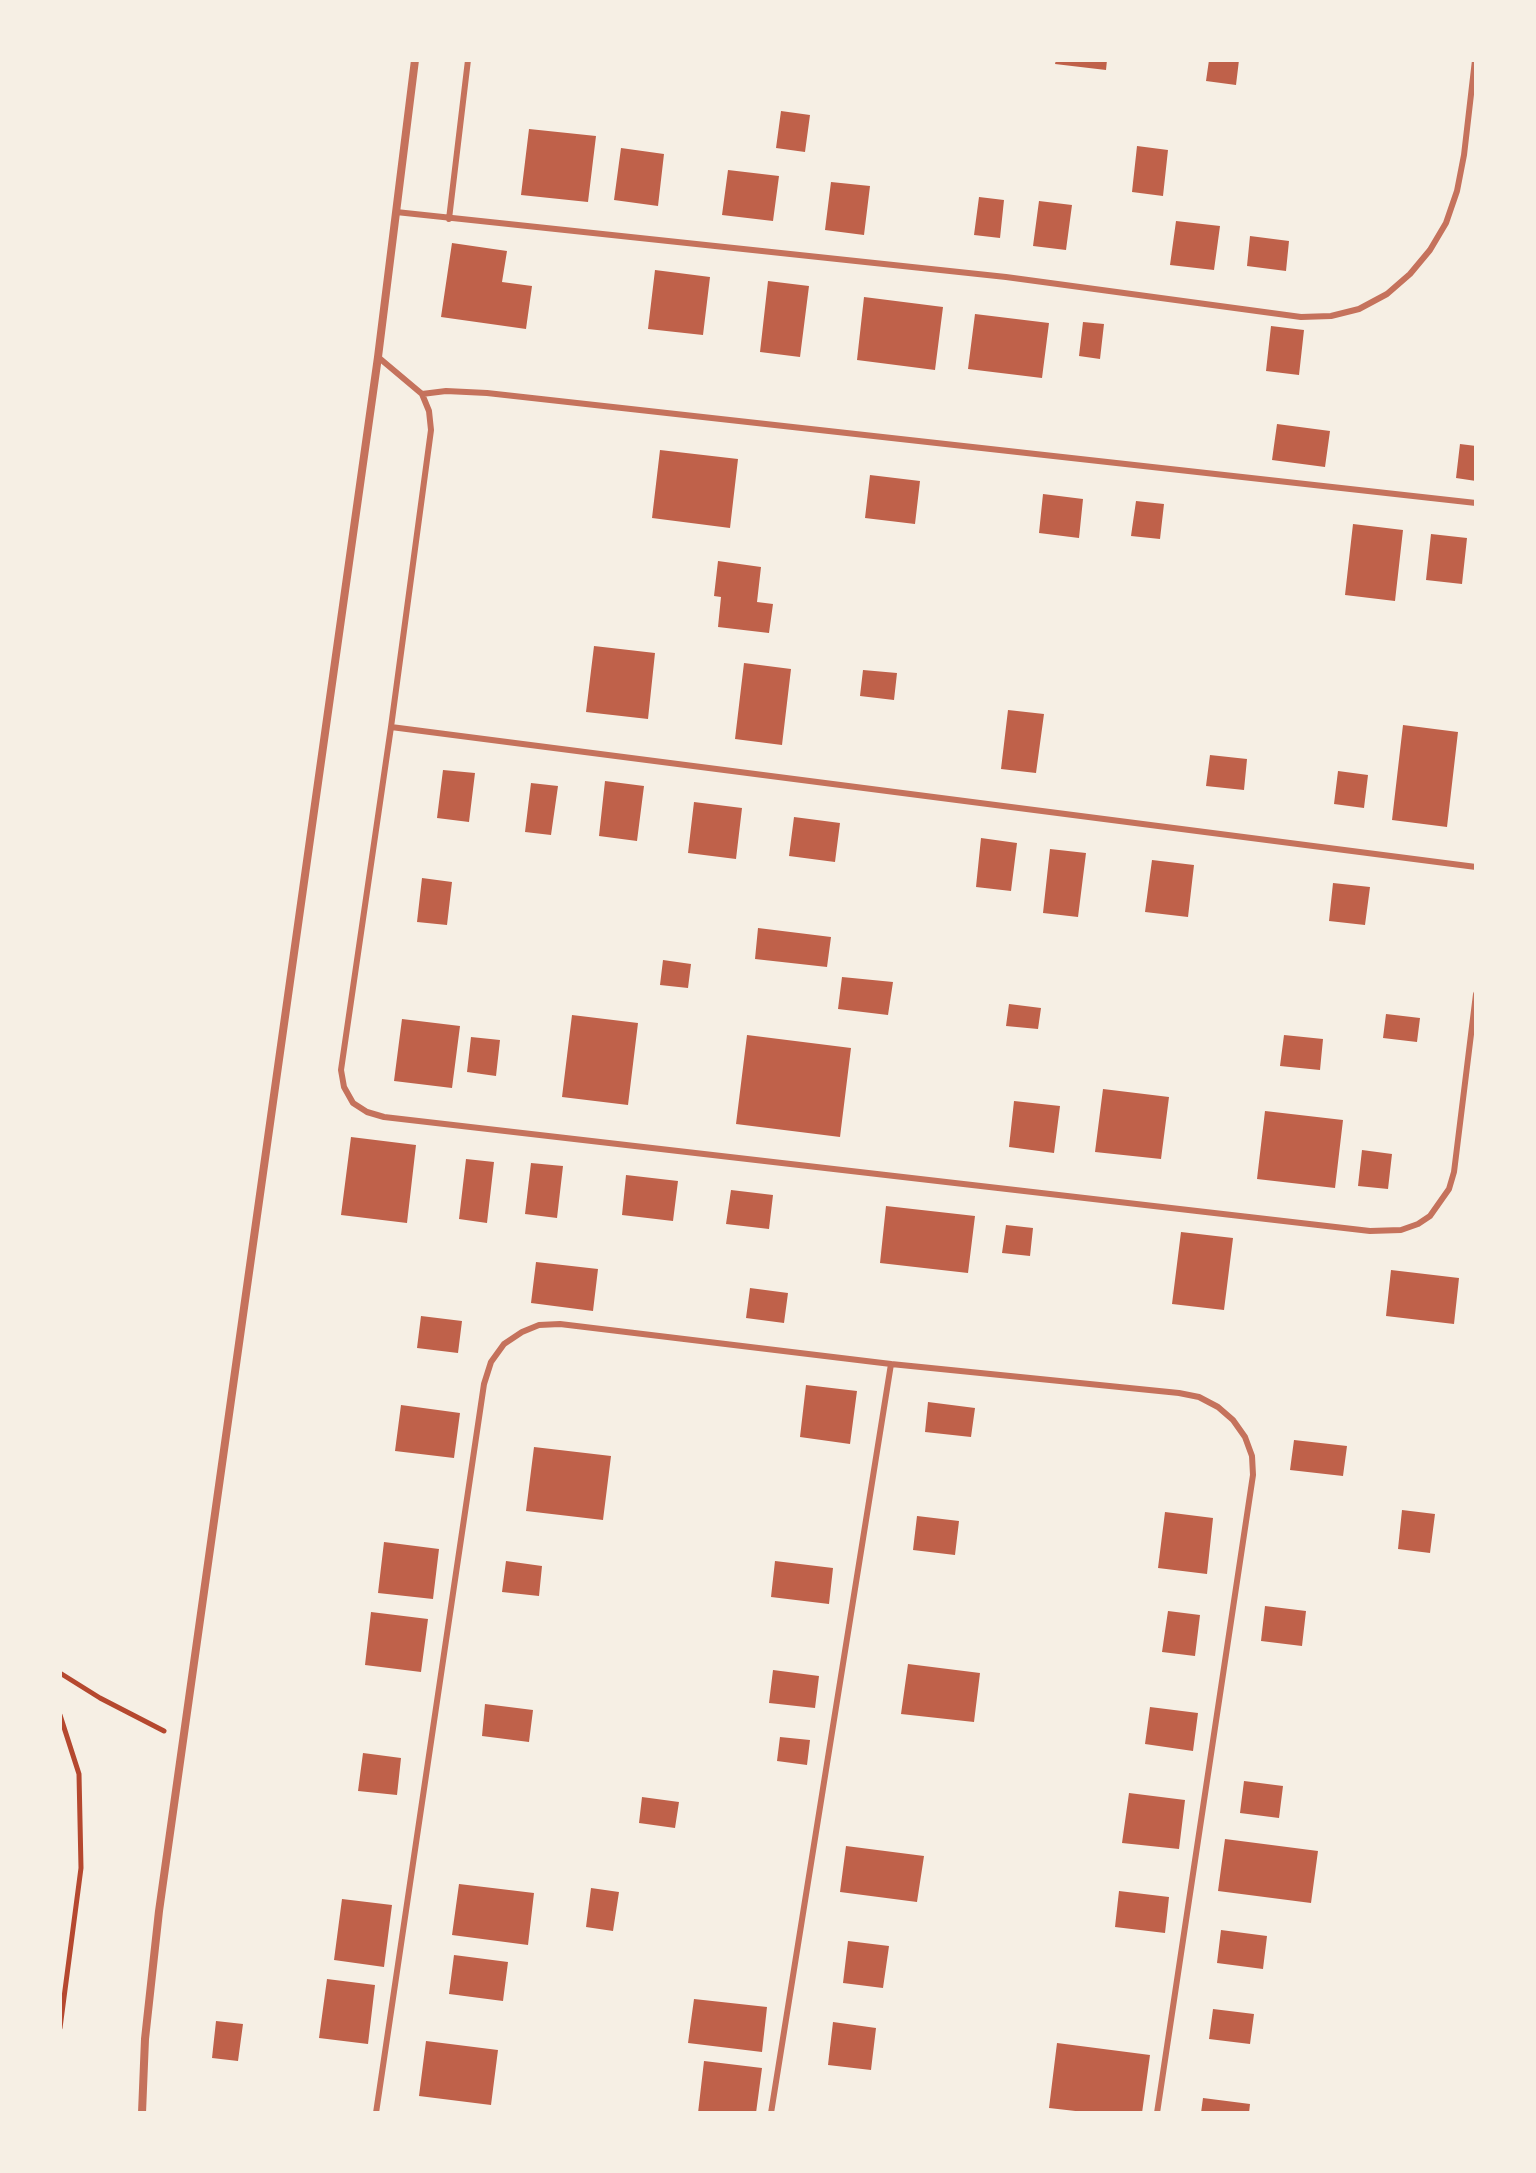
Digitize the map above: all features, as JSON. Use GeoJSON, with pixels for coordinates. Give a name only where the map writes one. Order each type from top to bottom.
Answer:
{"type":"FeatureCollection","features":[{"type":"Feature","properties":{"kind":"street"},"geometry":{"type":"LineString","coordinates":[[142,2113],[145,2039],[184,1741],[378,357],[415,60]]}},
{"type":"Feature","properties":{"kind":"lane"},"geometry":{"type":"LineString","coordinates":[[449,219],[468,60]]}},
{"type":"Feature","properties":{"kind":"lane"},"geometry":{"type":"LineString","coordinates":[[396,212],[1006,277],[1301,317],[1331,316],[1359,309],[1387,294],[1410,274],[1430,250],[1446,223],[1457,191],[1464,155],[1475,60]]}},
{"type":"Feature","properties":{"kind":"lane"},"geometry":{"type":"LineString","coordinates":[[378,357],[422,394],[430,420],[430,452],[341,1070],[344,1087],[353,1103],[367,1112],[384,1117],[1370,1231],[1401,1230],[1430,1216],[1449,1189],[1454,1172],[1476,994]]}},
{"type":"Feature","properties":{"kind":"lane"},"geometry":{"type":"LineString","coordinates":[[422,394],[446,391],[487,393],[1476,503]]}},
{"type":"Feature","properties":{"kind":"lane"},"geometry":{"type":"LineString","coordinates":[[391,727],[1476,867]]}},
{"type":"Feature","properties":{"kind":"lane"},"geometry":{"type":"LineString","coordinates":[[376,2113],[482,1400],[491,1362],[504,1344],[539,1325],[560,1324],[891,1364],[1179,1393],[1199,1397],[1233,1420],[1245,1437],[1252,1456],[1253,1475],[1157,2113]]}},
{"type":"Feature","properties":{"kind":"lane"},"geometry":{"type":"LineString","coordinates":[[771,2113],[891,1364]]}},
{"type":"Feature","properties":{"kind":"path"},"geometry":{"type":"LineString","coordinates":[[60,1673],[100,1698],[184,1741]]}},
{"type":"Feature","properties":{"kind":"path"},"geometry":{"type":"LineString","coordinates":[[60,1715],[79,1774],[81,1868],[60,2028]]}},
{"type":"Feature","properties":{"kind":"building"},"geometry":{"type":"Polygon","coordinates":[[[1056,60],[1107,60],[1106,70],[1055,64],[1056,60]]]}},
{"type":"Feature","properties":{"kind":"building"},"geometry":{"type":"Polygon","coordinates":[[[1209,60],[1239,60],[1236,85],[1206,81],[1209,60]]]}},
{"type":"Feature","properties":{"kind":"building"},"geometry":{"type":"Polygon","coordinates":[[[781,111],[810,115],[805,152],[776,148],[781,111]]]}},
{"type":"Feature","properties":{"kind":"building"},"geometry":{"type":"Polygon","coordinates":[[[529,129],[596,136],[588,202],[521,195],[529,129]]]}},
{"type":"Feature","properties":{"kind":"building"},"geometry":{"type":"Polygon","coordinates":[[[1137,146],[1168,150],[1163,196],[1132,192],[1137,146]]]}},
{"type":"Feature","properties":{"kind":"building"},"geometry":{"type":"Polygon","coordinates":[[[621,148],[664,154],[658,206],[614,200],[621,148]]]}},
{"type":"Feature","properties":{"kind":"building"},"geometry":{"type":"Polygon","coordinates":[[[728,170],[779,176],[773,221],[722,215],[728,170]]]}},
{"type":"Feature","properties":{"kind":"building"},"geometry":{"type":"Polygon","coordinates":[[[831,182],[870,186],[864,235],[825,230],[831,182]]]}},
{"type":"Feature","properties":{"kind":"building"},"geometry":{"type":"Polygon","coordinates":[[[979,197],[1004,200],[1000,238],[974,235],[979,197]]]}},
{"type":"Feature","properties":{"kind":"building"},"geometry":{"type":"Polygon","coordinates":[[[1039,201],[1072,205],[1066,250],[1033,246],[1039,201]]]}},
{"type":"Feature","properties":{"kind":"building"},"geometry":{"type":"Polygon","coordinates":[[[1176,221],[1220,226],[1214,270],[1170,265],[1176,221]]]}},
{"type":"Feature","properties":{"kind":"building"},"geometry":{"type":"Polygon","coordinates":[[[1250,236],[1289,241],[1286,271],[1247,266],[1250,236]]]}},
{"type":"Feature","properties":{"kind":"building"},"geometry":{"type":"Polygon","coordinates":[[[452,243],[507,251],[502,282],[532,286],[526,329],[441,317],[452,243]]]}},
{"type":"Feature","properties":{"kind":"building"},"geometry":{"type":"Polygon","coordinates":[[[655,270],[710,277],[703,335],[648,329],[655,270]]]}},
{"type":"Feature","properties":{"kind":"building"},"geometry":{"type":"Polygon","coordinates":[[[768,281],[809,286],[800,357],[760,352],[768,281]]]}},
{"type":"Feature","properties":{"kind":"building"},"geometry":{"type":"Polygon","coordinates":[[[864,297],[943,307],[935,370],[857,360],[864,297]]]}},
{"type":"Feature","properties":{"kind":"building"},"geometry":{"type":"Polygon","coordinates":[[[975,314],[1049,323],[1042,378],[968,369],[975,314]]]}},
{"type":"Feature","properties":{"kind":"building"},"geometry":{"type":"Polygon","coordinates":[[[1083,322],[1104,324],[1100,359],[1079,356],[1083,322]]]}},
{"type":"Feature","properties":{"kind":"building"},"geometry":{"type":"Polygon","coordinates":[[[1271,326],[1304,330],[1299,375],[1266,371],[1271,326]]]}},
{"type":"Feature","properties":{"kind":"building"},"geometry":{"type":"Polygon","coordinates":[[[1277,424],[1330,431],[1325,467],[1272,460],[1277,424]]]}},
{"type":"Feature","properties":{"kind":"building"},"geometry":{"type":"Polygon","coordinates":[[[1460,444],[1476,446],[1476,481],[1456,478],[1460,444]]]}},
{"type":"Feature","properties":{"kind":"building"},"geometry":{"type":"Polygon","coordinates":[[[660,450],[738,459],[730,528],[652,518],[660,450]]]}},
{"type":"Feature","properties":{"kind":"building"},"geometry":{"type":"Polygon","coordinates":[[[870,475],[920,481],[915,524],[865,518],[870,475]]]}},
{"type":"Feature","properties":{"kind":"building"},"geometry":{"type":"Polygon","coordinates":[[[1043,494],[1083,499],[1079,538],[1039,533],[1043,494]]]}},
{"type":"Feature","properties":{"kind":"building"},"geometry":{"type":"Polygon","coordinates":[[[1136,501],[1164,504],[1160,539],[1131,536],[1136,501]]]}},
{"type":"Feature","properties":{"kind":"building"},"geometry":{"type":"Polygon","coordinates":[[[1353,524],[1403,530],[1395,601],[1345,595],[1353,524]]]}},
{"type":"Feature","properties":{"kind":"building"},"geometry":{"type":"Polygon","coordinates":[[[1431,534],[1467,538],[1462,584],[1426,580],[1431,534]]]}},
{"type":"Feature","properties":{"kind":"building"},"geometry":{"type":"Polygon","coordinates":[[[718,561],[761,567],[757,602],[773,604],[769,633],[718,627],[721,597],[714,596],[718,561]]]}},
{"type":"Feature","properties":{"kind":"building"},"geometry":{"type":"Polygon","coordinates":[[[594,646],[655,653],[648,719],[586,712],[594,646]]]}},
{"type":"Feature","properties":{"kind":"building"},"geometry":{"type":"Polygon","coordinates":[[[744,663],[791,669],[782,745],[735,739],[744,663]]]}},
{"type":"Feature","properties":{"kind":"building"},"geometry":{"type":"Polygon","coordinates":[[[863,670],[897,673],[894,700],[860,696],[863,670]]]}},
{"type":"Feature","properties":{"kind":"building"},"geometry":{"type":"Polygon","coordinates":[[[1008,710],[1044,714],[1036,773],[1001,769],[1008,710]]]}},
{"type":"Feature","properties":{"kind":"building"},"geometry":{"type":"Polygon","coordinates":[[[1403,725],[1458,732],[1447,827],[1392,820],[1403,725]]]}},
{"type":"Feature","properties":{"kind":"building"},"geometry":{"type":"Polygon","coordinates":[[[1210,755],[1247,759],[1244,790],[1206,786],[1210,755]]]}},
{"type":"Feature","properties":{"kind":"building"},"geometry":{"type":"Polygon","coordinates":[[[443,770],[475,773],[469,822],[437,818],[443,770]]]}},
{"type":"Feature","properties":{"kind":"building"},"geometry":{"type":"Polygon","coordinates":[[[1338,771],[1368,775],[1364,808],[1334,804],[1338,771]]]}},
{"type":"Feature","properties":{"kind":"building"},"geometry":{"type":"Polygon","coordinates":[[[605,781],[644,786],[637,841],[599,836],[605,781]]]}},
{"type":"Feature","properties":{"kind":"building"},"geometry":{"type":"Polygon","coordinates":[[[531,783],[558,786],[551,835],[525,832],[531,783]]]}},
{"type":"Feature","properties":{"kind":"building"},"geometry":{"type":"Polygon","coordinates":[[[694,802],[742,808],[736,859],[688,853],[694,802]]]}},
{"type":"Feature","properties":{"kind":"building"},"geometry":{"type":"Polygon","coordinates":[[[794,817],[840,823],[835,862],[789,856],[794,817]]]}},
{"type":"Feature","properties":{"kind":"building"},"geometry":{"type":"Polygon","coordinates":[[[981,838],[1017,843],[1011,891],[976,887],[981,838]]]}},
{"type":"Feature","properties":{"kind":"building"},"geometry":{"type":"Polygon","coordinates":[[[1050,849],[1086,853],[1078,917],[1043,913],[1050,849]]]}},
{"type":"Feature","properties":{"kind":"building"},"geometry":{"type":"Polygon","coordinates":[[[1152,860],[1194,865],[1188,917],[1145,912],[1152,860]]]}},
{"type":"Feature","properties":{"kind":"building"},"geometry":{"type":"Polygon","coordinates":[[[422,878],[452,882],[447,925],[417,922],[422,878]]]}},
{"type":"Feature","properties":{"kind":"building"},"geometry":{"type":"Polygon","coordinates":[[[1333,883],[1370,887],[1365,925],[1329,921],[1333,883]]]}},
{"type":"Feature","properties":{"kind":"building"},"geometry":{"type":"Polygon","coordinates":[[[758,928],[831,937],[827,967],[755,959],[758,928]]]}},
{"type":"Feature","properties":{"kind":"building"},"geometry":{"type":"Polygon","coordinates":[[[663,960],[691,964],[688,988],[660,985],[663,960]]]}},
{"type":"Feature","properties":{"kind":"building"},"geometry":{"type":"Polygon","coordinates":[[[842,977],[893,982],[888,1015],[838,1009],[842,977]]]}},
{"type":"Feature","properties":{"kind":"building"},"geometry":{"type":"Polygon","coordinates":[[[1009,1004],[1041,1008],[1038,1029],[1006,1026],[1009,1004]]]}},
{"type":"Feature","properties":{"kind":"building"},"geometry":{"type":"Polygon","coordinates":[[[1386,1014],[1420,1018],[1417,1042],[1383,1038],[1386,1014]]]}},
{"type":"Feature","properties":{"kind":"building"},"geometry":{"type":"Polygon","coordinates":[[[572,1015],[638,1023],[628,1105],[562,1097],[572,1015]]]}},
{"type":"Feature","properties":{"kind":"building"},"geometry":{"type":"Polygon","coordinates":[[[402,1019],[460,1026],[452,1088],[394,1081],[402,1019]]]}},
{"type":"Feature","properties":{"kind":"building"},"geometry":{"type":"Polygon","coordinates":[[[747,1035],[851,1048],[840,1137],[736,1124],[747,1035]]]}},
{"type":"Feature","properties":{"kind":"building"},"geometry":{"type":"Polygon","coordinates":[[[1284,1035],[1323,1039],[1320,1070],[1280,1066],[1284,1035]]]}},
{"type":"Feature","properties":{"kind":"building"},"geometry":{"type":"Polygon","coordinates":[[[471,1037],[500,1040],[496,1076],[467,1072],[471,1037]]]}},
{"type":"Feature","properties":{"kind":"building"},"geometry":{"type":"Polygon","coordinates":[[[1103,1089],[1169,1097],[1161,1159],[1095,1152],[1103,1089]]]}},
{"type":"Feature","properties":{"kind":"building"},"geometry":{"type":"Polygon","coordinates":[[[1014,1101],[1060,1106],[1054,1153],[1009,1147],[1014,1101]]]}},
{"type":"Feature","properties":{"kind":"building"},"geometry":{"type":"Polygon","coordinates":[[[1265,1111],[1343,1120],[1335,1188],[1257,1179],[1265,1111]]]}},
{"type":"Feature","properties":{"kind":"building"},"geometry":{"type":"Polygon","coordinates":[[[351,1137],[416,1145],[407,1223],[341,1215],[351,1137]]]}},
{"type":"Feature","properties":{"kind":"building"},"geometry":{"type":"Polygon","coordinates":[[[1362,1150],[1392,1154],[1388,1189],[1358,1186],[1362,1150]]]}},
{"type":"Feature","properties":{"kind":"building"},"geometry":{"type":"Polygon","coordinates":[[[466,1159],[494,1162],[487,1223],[459,1219],[466,1159]]]}},
{"type":"Feature","properties":{"kind":"building"},"geometry":{"type":"Polygon","coordinates":[[[531,1163],[563,1166],[557,1218],[525,1214],[531,1163]]]}},
{"type":"Feature","properties":{"kind":"building"},"geometry":{"type":"Polygon","coordinates":[[[626,1175],[678,1181],[673,1221],[622,1215],[626,1175]]]}},
{"type":"Feature","properties":{"kind":"building"},"geometry":{"type":"Polygon","coordinates":[[[731,1190],[773,1195],[769,1229],[726,1224],[731,1190]]]}},
{"type":"Feature","properties":{"kind":"building"},"geometry":{"type":"Polygon","coordinates":[[[886,1206],[975,1216],[968,1273],[880,1263],[886,1206]]]}},
{"type":"Feature","properties":{"kind":"building"},"geometry":{"type":"Polygon","coordinates":[[[1006,1225],[1033,1228],[1030,1256],[1002,1253],[1006,1225]]]}},
{"type":"Feature","properties":{"kind":"building"},"geometry":{"type":"Polygon","coordinates":[[[1181,1232],[1233,1238],[1224,1310],[1172,1304],[1181,1232]]]}},
{"type":"Feature","properties":{"kind":"building"},"geometry":{"type":"Polygon","coordinates":[[[536,1262],[598,1269],[593,1311],[531,1303],[536,1262]]]}},
{"type":"Feature","properties":{"kind":"building"},"geometry":{"type":"Polygon","coordinates":[[[1391,1270],[1459,1278],[1454,1324],[1386,1316],[1391,1270]]]}},
{"type":"Feature","properties":{"kind":"building"},"geometry":{"type":"Polygon","coordinates":[[[750,1288],[788,1293],[784,1323],[746,1318],[750,1288]]]}},
{"type":"Feature","properties":{"kind":"building"},"geometry":{"type":"Polygon","coordinates":[[[421,1316],[462,1321],[458,1353],[417,1348],[421,1316]]]}},
{"type":"Feature","properties":{"kind":"building"},"geometry":{"type":"Polygon","coordinates":[[[806,1385],[857,1391],[850,1444],[800,1437],[806,1385]]]}},
{"type":"Feature","properties":{"kind":"building"},"geometry":{"type":"Polygon","coordinates":[[[928,1402],[975,1408],[971,1437],[925,1432],[928,1402]]]}},
{"type":"Feature","properties":{"kind":"building"},"geometry":{"type":"Polygon","coordinates":[[[401,1405],[460,1413],[454,1458],[395,1451],[401,1405]]]}},
{"type":"Feature","properties":{"kind":"building"},"geometry":{"type":"Polygon","coordinates":[[[1294,1440],[1347,1446],[1343,1476],[1290,1470],[1294,1440]]]}},
{"type":"Feature","properties":{"kind":"building"},"geometry":{"type":"Polygon","coordinates":[[[534,1447],[611,1456],[603,1520],[526,1511],[534,1447]]]}},
{"type":"Feature","properties":{"kind":"building"},"geometry":{"type":"Polygon","coordinates":[[[1402,1510],[1435,1514],[1430,1553],[1398,1549],[1402,1510]]]}},
{"type":"Feature","properties":{"kind":"building"},"geometry":{"type":"Polygon","coordinates":[[[1165,1512],[1213,1518],[1207,1574],[1158,1568],[1165,1512]]]}},
{"type":"Feature","properties":{"kind":"building"},"geometry":{"type":"Polygon","coordinates":[[[917,1516],[959,1521],[955,1555],[913,1550],[917,1516]]]}},
{"type":"Feature","properties":{"kind":"building"},"geometry":{"type":"Polygon","coordinates":[[[384,1542],[439,1549],[433,1599],[378,1593],[384,1542]]]}},
{"type":"Feature","properties":{"kind":"building"},"geometry":{"type":"Polygon","coordinates":[[[506,1561],[542,1566],[539,1596],[502,1592],[506,1561]]]}},
{"type":"Feature","properties":{"kind":"building"},"geometry":{"type":"Polygon","coordinates":[[[775,1561],[833,1568],[829,1604],[771,1597],[775,1561]]]}},
{"type":"Feature","properties":{"kind":"building"},"geometry":{"type":"Polygon","coordinates":[[[1265,1606],[1306,1611],[1302,1646],[1261,1641],[1265,1606]]]}},
{"type":"Feature","properties":{"kind":"building"},"geometry":{"type":"Polygon","coordinates":[[[1168,1611],[1200,1615],[1195,1656],[1162,1652],[1168,1611]]]}},
{"type":"Feature","properties":{"kind":"building"},"geometry":{"type":"Polygon","coordinates":[[[371,1612],[428,1619],[421,1672],[365,1665],[371,1612]]]}},
{"type":"Feature","properties":{"kind":"building"},"geometry":{"type":"Polygon","coordinates":[[[908,1664],[980,1673],[974,1722],[901,1714],[908,1664]]]}},
{"type":"Feature","properties":{"kind":"building"},"geometry":{"type":"Polygon","coordinates":[[[773,1670],[819,1676],[815,1708],[769,1703],[773,1670]]]}},
{"type":"Feature","properties":{"kind":"building"},"geometry":{"type":"Polygon","coordinates":[[[485,1704],[533,1710],[529,1742],[482,1736],[485,1704]]]}},
{"type":"Feature","properties":{"kind":"building"},"geometry":{"type":"Polygon","coordinates":[[[1150,1707],[1198,1713],[1193,1751],[1145,1744],[1150,1707]]]}},
{"type":"Feature","properties":{"kind":"building"},"geometry":{"type":"Polygon","coordinates":[[[780,1737],[810,1740],[807,1765],[777,1761],[780,1737]]]}},
{"type":"Feature","properties":{"kind":"building"},"geometry":{"type":"Polygon","coordinates":[[[363,1753],[401,1758],[397,1795],[358,1791],[363,1753]]]}},
{"type":"Feature","properties":{"kind":"building"},"geometry":{"type":"Polygon","coordinates":[[[1244,1781],[1283,1786],[1279,1818],[1240,1813],[1244,1781]]]}},
{"type":"Feature","properties":{"kind":"building"},"geometry":{"type":"Polygon","coordinates":[[[1129,1793],[1185,1800],[1179,1849],[1122,1843],[1129,1793]]]}},
{"type":"Feature","properties":{"kind":"building"},"geometry":{"type":"Polygon","coordinates":[[[642,1797],[679,1802],[675,1828],[639,1823],[642,1797]]]}},
{"type":"Feature","properties":{"kind":"building"},"geometry":{"type":"Polygon","coordinates":[[[1225,1839],[1318,1851],[1311,1903],[1218,1891],[1225,1839]]]}},
{"type":"Feature","properties":{"kind":"building"},"geometry":{"type":"Polygon","coordinates":[[[846,1846],[924,1856],[917,1902],[840,1892],[846,1846]]]}},
{"type":"Feature","properties":{"kind":"building"},"geometry":{"type":"Polygon","coordinates":[[[459,1884],[534,1893],[528,1945],[452,1935],[459,1884]]]}},
{"type":"Feature","properties":{"kind":"building"},"geometry":{"type":"Polygon","coordinates":[[[591,1888],[619,1892],[613,1931],[586,1927],[591,1888]]]}},
{"type":"Feature","properties":{"kind":"building"},"geometry":{"type":"Polygon","coordinates":[[[1119,1891],[1169,1897],[1165,1933],[1115,1927],[1119,1891]]]}},
{"type":"Feature","properties":{"kind":"building"},"geometry":{"type":"Polygon","coordinates":[[[342,1899],[392,1905],[384,1967],[334,1960],[342,1899]]]}},
{"type":"Feature","properties":{"kind":"building"},"geometry":{"type":"Polygon","coordinates":[[[1221,1930],[1267,1936],[1263,1969],[1217,1963],[1221,1930]]]}},
{"type":"Feature","properties":{"kind":"building"},"geometry":{"type":"Polygon","coordinates":[[[848,1941],[889,1946],[883,1988],[843,1983],[848,1941]]]}},
{"type":"Feature","properties":{"kind":"building"},"geometry":{"type":"Polygon","coordinates":[[[454,1955],[508,1962],[503,2001],[449,1994],[454,1955]]]}},
{"type":"Feature","properties":{"kind":"building"},"geometry":{"type":"Polygon","coordinates":[[[327,1979],[375,1985],[368,2044],[319,2038],[327,1979]]]}},
{"type":"Feature","properties":{"kind":"building"},"geometry":{"type":"Polygon","coordinates":[[[694,1999],[767,2007],[762,2052],[688,2043],[694,1999]]]}},
{"type":"Feature","properties":{"kind":"building"},"geometry":{"type":"Polygon","coordinates":[[[1213,2009],[1254,2014],[1250,2044],[1209,2039],[1213,2009]]]}},
{"type":"Feature","properties":{"kind":"building"},"geometry":{"type":"Polygon","coordinates":[[[216,2021],[243,2024],[238,2061],[212,2058],[216,2021]]]}},
{"type":"Feature","properties":{"kind":"building"},"geometry":{"type":"Polygon","coordinates":[[[833,2022],[876,2028],[871,2070],[828,2065],[833,2022]]]}},
{"type":"Feature","properties":{"kind":"building"},"geometry":{"type":"Polygon","coordinates":[[[426,2041],[498,2050],[491,2105],[419,2096],[426,2041]]]}},
{"type":"Feature","properties":{"kind":"building"},"geometry":{"type":"Polygon","coordinates":[[[1057,2043],[1150,2055],[1142,2113],[1093,2113],[1049,2108],[1057,2043]]]}},
{"type":"Feature","properties":{"kind":"building"},"geometry":{"type":"Polygon","coordinates":[[[704,2061],[762,2068],[756,2113],[698,2113],[704,2061]]]}},
{"type":"Feature","properties":{"kind":"building"},"geometry":{"type":"Polygon","coordinates":[[[1203,2098],[1250,2104],[1249,2113],[1201,2113],[1203,2098]]]}}]}
